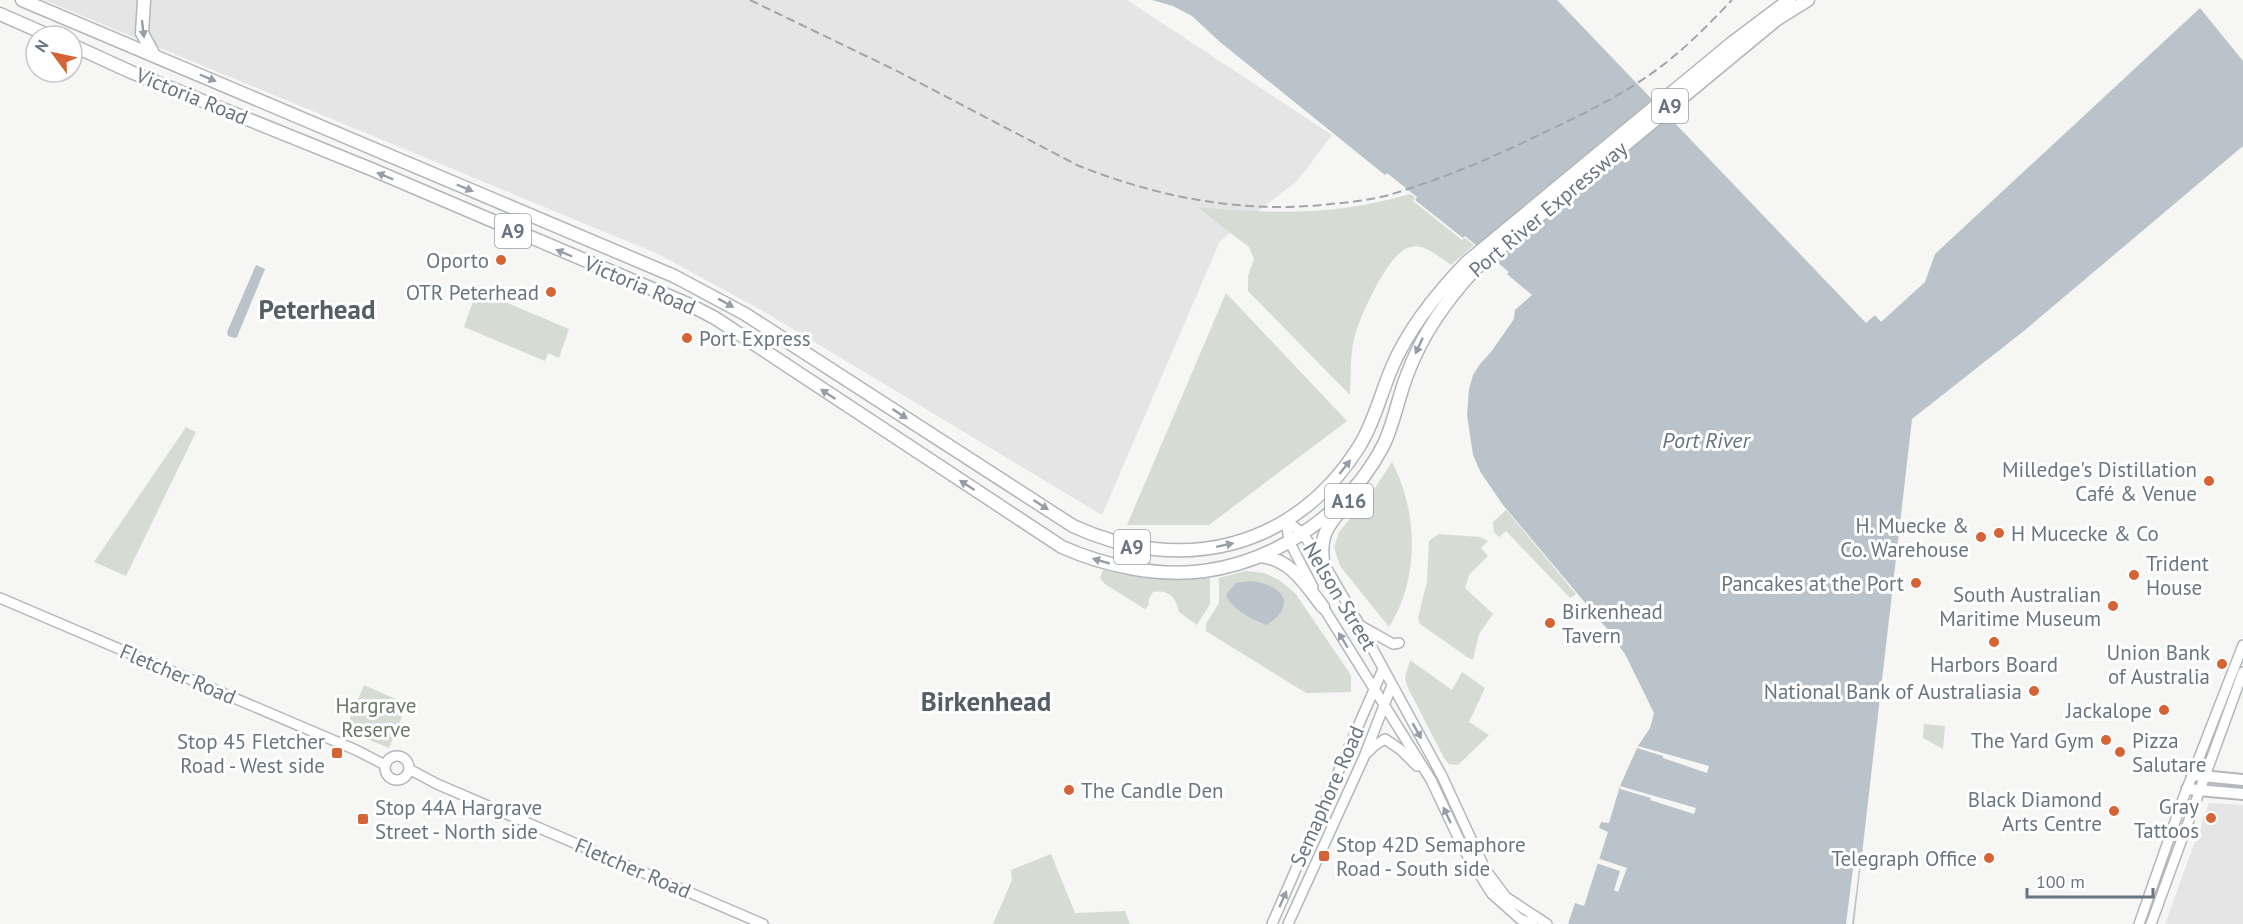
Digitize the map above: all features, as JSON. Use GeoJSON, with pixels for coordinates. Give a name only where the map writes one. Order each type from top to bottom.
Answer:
{"type":"FeatureCollection","features":[{"type":"Feature","properties":{"kind":"highway","name":"Victoria Road"},"geometry":{"type":"LineString","coordinates":[[22,0],[674,276]]}},
{"type":"Feature","properties":{"kind":"highway"},"geometry":{"type":"LineString","coordinates":[[144,0],[142,33],[154,56]]}},
{"type":"Feature","properties":{"kind":"highway","name":"Port River Expressway"},"geometry":{"type":"LineString","coordinates":[[1307,530],[1335,508],[1373,464],[1385,442],[1407,375],[1419,347],[1445,294],[1467,262],[1736,46],[1789,0]]}},
{"type":"Feature","properties":{"kind":"highway","name":"Port River Expressway"},"geometry":{"type":"LineString","coordinates":[[1736,46],[1808,0]]}},
{"type":"Feature","properties":{"kind":"highway"},"geometry":{"type":"LineString","coordinates":[[0,15],[24,25]]}},
{"type":"Feature","properties":{"kind":"highway","name":"Victoria Road"},"geometry":{"type":"LineString","coordinates":[[84,50],[668,295],[715,318],[1033,529],[1080,555],[1123,567],[1175,572],[1202,571],[1221,568],[1259,555],[1289,542],[1307,530]]}},
{"type":"Feature","properties":{"kind":"highway"},"geometry":{"type":"LineString","coordinates":[[668,295],[674,276]]}},
{"type":"Feature","properties":{"kind":"highway","name":"A9"},"geometry":{"type":"LineString","coordinates":[[674,276],[745,314],[1073,526],[1106,540],[1154,550],[1203,549],[1240,542],[1287,520]]}},
{"type":"Feature","properties":{"kind":"highway","name":"Port River Expressway"},"geometry":{"type":"LineString","coordinates":[[1287,520],[1319,495],[1349,461],[1372,421],[1401,348],[1423,312],[1445,294]]}},
{"type":"Feature","properties":{"kind":"highway","name":"A16"},"geometry":{"type":"LineString","coordinates":[[1323,562],[1322,541],[1328,526],[1377,466],[1385,442]]}},
{"type":"Feature","properties":{"kind":"highway"},"geometry":{"type":"LineString","coordinates":[[1259,555],[1276,558],[1293,569],[1323,608]]}},
{"type":"Feature","properties":{"kind":"main road","name":"Nelson Street"},"geometry":{"type":"LineString","coordinates":[[1287,520],[1307,530],[1442,776],[1485,869],[1506,897],[1547,924]]}},
{"type":"Feature","properties":{"kind":"main road","name":"Nelson Street"},"geometry":{"type":"LineString","coordinates":[[1287,520],[1289,542],[1323,608],[1431,780],[1464,850],[1492,894],[1520,919],[1533,924]]}},
{"type":"Feature","properties":{"kind":"main road","name":"Fletcher Road"},"geometry":{"type":"LineString","coordinates":[[0,598],[388,762]]}},
{"type":"Feature","properties":{"kind":"main road"},"geometry":{"type":"LineString","coordinates":[[1359,624],[1393,644],[1399,643]]}},
{"type":"Feature","properties":{"kind":"main road"},"geometry":{"type":"LineString","coordinates":[[2139,924],[2192,775],[2243,645]]}},
{"type":"Feature","properties":{"kind":"main road","name":"Semaphore Road"},"geometry":{"type":"LineString","coordinates":[[1272,924],[1383,669]]}},
{"type":"Feature","properties":{"kind":"main road"},"geometry":{"type":"LineString","coordinates":[[2151,924],[2243,672]]}},
{"type":"Feature","properties":{"kind":"main road","name":"Semaphore Road"},"geometry":{"type":"LineString","coordinates":[[1288,924],[1364,757],[1392,685]]}},
{"type":"Feature","properties":{"kind":"main road"},"geometry":{"type":"LineString","coordinates":[[1364,757],[1374,746],[1386,739],[1401,750],[1431,780]]}},
{"type":"Feature","properties":{"kind":"main road"},"geometry":{"type":"LineString","coordinates":[[402,757],[408,764],[406,773],[396,780],[389,777],[388,762],[402,757]]}},
{"type":"Feature","properties":{"kind":"main road","name":"Fletcher Road"},"geometry":{"type":"LineString","coordinates":[[406,773],[437,784],[763,924]]}},
{"type":"Feature","properties":{"kind":"main road"},"geometry":{"type":"LineString","coordinates":[[2192,775],[2243,780]]}},
{"type":"Feature","properties":{"kind":"main road"},"geometry":{"type":"LineString","coordinates":[[2187,789],[2243,794]]}},
{"type":"Feature","properties":{"kind":"shaded area"},"geometry":{"type":"Polygon","coordinates":[[[44,0],[1127,0],[1332,135],[1298,180],[1220,241],[1102,515],[763,311],[658,254],[44,0]]]}},
{"type":"Feature","properties":{"kind":"shaded area"},"geometry":{"type":"Polygon","coordinates":[[[2209,803],[2243,805],[2243,924],[2165,924],[2209,803]]]}},
{"type":"Feature","properties":{"kind":"green space"},"geometry":{"type":"Polygon","coordinates":[[[1410,194],[1415,197],[1413,201],[1462,240],[1465,238],[1474,245],[1451,265],[1432,252],[1416,246],[1401,252],[1393,261],[1368,302],[1357,329],[1352,353],[1350,395],[1248,291],[1248,276],[1254,259],[1249,247],[1197,207],[1278,212],[1330,210],[1410,194]]]}},
{"type":"Feature","properties":{"kind":"green space"},"geometry":{"type":"Polygon","coordinates":[[[477,290],[569,329],[559,358],[548,353],[545,361],[464,327],[477,290]]]}},
{"type":"Feature","properties":{"kind":"green space"},"geometry":{"type":"Polygon","coordinates":[[[1226,293],[1347,421],[1209,525],[1127,525],[1226,293]]]}},
{"type":"Feature","properties":{"kind":"green space"},"geometry":{"type":"Polygon","coordinates":[[[186,427],[196,432],[126,576],[94,562],[186,427]]]}},
{"type":"Feature","properties":{"kind":"green space"},"geometry":{"type":"Polygon","coordinates":[[[1392,462],[1407,502],[1412,545],[1406,588],[1389,627],[1340,566],[1334,547],[1339,532],[1371,494],[1392,462]]]}},
{"type":"Feature","properties":{"kind":"green space"},"geometry":{"type":"Polygon","coordinates":[[[1506,510],[1576,594],[1570,598],[1506,531],[1499,537],[1494,532],[1493,522],[1506,510]]]}},
{"type":"Feature","properties":{"kind":"green space"},"geometry":{"type":"Polygon","coordinates":[[[1438,534],[1480,537],[1488,541],[1481,548],[1488,556],[1469,575],[1465,588],[1493,614],[1479,634],[1473,659],[1420,624],[1418,618],[1427,582],[1429,541],[1438,534]]]}},
{"type":"Feature","properties":{"kind":"green space"},"geometry":{"type":"Polygon","coordinates":[[[1103,570],[1156,578],[1210,578],[1210,604],[1197,625],[1179,612],[1174,598],[1167,593],[1153,592],[1145,609],[1105,584],[1100,578],[1103,570]]]}},
{"type":"Feature","properties":{"kind":"green space"},"geometry":{"type":"Polygon","coordinates":[[[1246,571],[1264,573],[1279,580],[1295,593],[1351,675],[1351,692],[1306,693],[1206,631],[1206,624],[1219,603],[1219,578],[1246,571]]]}},
{"type":"Feature","properties":{"kind":"green space"},"geometry":{"type":"Polygon","coordinates":[[[1410,660],[1452,690],[1462,672],[1485,688],[1469,722],[1489,735],[1458,765],[1449,764],[1444,758],[1408,688],[1405,678],[1410,660]]]}},
{"type":"Feature","properties":{"kind":"green space","name":"Hargrave Reserve"},"geometry":{"type":"Polygon","coordinates":[[[364,685],[407,704],[389,748],[345,730],[364,685]]]}},
{"type":"Feature","properties":{"kind":"green space"},"geometry":{"type":"Polygon","coordinates":[[[1924,724],[1945,726],[1943,749],[1923,738],[1924,724]]]}},
{"type":"Feature","properties":{"kind":"green space"},"geometry":{"type":"Polygon","coordinates":[[[1051,854],[1075,913],[1125,911],[1130,924],[993,924],[1012,880],[1011,870],[1051,854]]]}},
{"type":"Feature","properties":{"kind":"water","name":"Port River"},"geometry":{"type":"Polygon","coordinates":[[[1152,0],[1557,0],[1866,323],[1875,315],[1881,322],[1925,282],[1935,254],[2200,8],[2243,61],[2243,146],[2025,330],[1912,419],[1854,924],[1568,924],[1575,903],[1584,906],[1608,832],[1599,828],[1601,822],[1609,823],[1620,786],[1638,746],[1650,728],[1654,713],[1625,654],[1608,630],[1503,505],[1481,473],[1473,455],[1467,415],[1469,389],[1473,375],[1514,319],[1515,310],[1532,295],[1507,274],[1509,272],[1465,236],[1463,238],[1415,200],[1417,197],[1387,173],[1385,175],[1220,42],[1192,16],[1173,6],[1152,0]]]}},
{"type":"Feature","properties":{"kind":"water"},"geometry":{"type":"Polygon","coordinates":[[[256,265],[265,269],[237,337],[228,336],[227,332],[256,265]]]}},
{"type":"Feature","properties":{"kind":"water"},"geometry":{"type":"Polygon","coordinates":[[[1251,581],[1271,587],[1283,597],[1282,610],[1267,625],[1245,614],[1227,598],[1227,593],[1236,583],[1251,581]]]}},
{"type":"Feature","properties":{"kind":"pier"},"geometry":{"type":"Polygon","coordinates":[[[1638,746],[1709,766],[1707,773],[1637,748],[1638,746]]]}},
{"type":"Feature","properties":{"kind":"pier"},"geometry":{"type":"Polygon","coordinates":[[[1620,786],[1696,808],[1694,814],[1620,789],[1620,786]]]}},
{"type":"Feature","properties":{"kind":"pier"},"geometry":{"type":"Polygon","coordinates":[[[1855,853],[1861,854],[1852,924],[1846,924],[1855,853]]]}},
{"type":"Feature","properties":{"kind":"pier"},"geometry":{"type":"Polygon","coordinates":[[[1597,858],[1627,868],[1618,892],[1614,890],[1620,871],[1596,863],[1597,858]]]}},
{"type":"Feature","properties":{"kind":"railway"},"geometry":{"type":"LineString","coordinates":[[750,0],[895,70],[1079,166],[1172,195],[1203,201],[1266,207],[1299,207],[1382,197],[1447,175],[1504,151],[1586,112],[1645,78],[1688,44],[1732,0]]}},
{"type":"Feature","properties":{"kind":"place","name":"Oporto"},"geometry":{"type":"Point","coordinates":[501,260]}},
{"type":"Feature","properties":{"kind":"place","name":"OTR Peterhead"},"geometry":{"type":"Point","coordinates":[551,292]}},
{"type":"Feature","properties":{"kind":"place","name":"Port Express"},"geometry":{"type":"Point","coordinates":[687,338]}},
{"type":"Feature","properties":{"kind":"place","name":"Milledge's Distillation Café & Venue"},"geometry":{"type":"Point","coordinates":[2209,481]}},
{"type":"Feature","properties":{"kind":"place","name":"H Mucecke & Co"},"geometry":{"type":"Point","coordinates":[1999,533]}},
{"type":"Feature","properties":{"kind":"place","name":"H. Muecke & Co. Warehouse"},"geometry":{"type":"Point","coordinates":[1981,537]}},
{"type":"Feature","properties":{"kind":"place","name":"Trident House"},"geometry":{"type":"Point","coordinates":[2134,575]}},
{"type":"Feature","properties":{"kind":"place","name":"Pancakes at the Port"},"geometry":{"type":"Point","coordinates":[1916,583]}},
{"type":"Feature","properties":{"kind":"place","name":"South Australian Maritime Museum"},"geometry":{"type":"Point","coordinates":[2113,606]}},
{"type":"Feature","properties":{"kind":"place","name":"Birkenhead Tavern"},"geometry":{"type":"Point","coordinates":[1550,623]}},
{"type":"Feature","properties":{"kind":"place","name":"Harbors Board"},"geometry":{"type":"Point","coordinates":[1994,642]}},
{"type":"Feature","properties":{"kind":"place","name":"Union Bank of Australia"},"geometry":{"type":"Point","coordinates":[2222,664]}},
{"type":"Feature","properties":{"kind":"place","name":"National Bank of Australiasia"},"geometry":{"type":"Point","coordinates":[2034,691]}},
{"type":"Feature","properties":{"kind":"place","name":"Jackalope"},"geometry":{"type":"Point","coordinates":[2164,710]}},
{"type":"Feature","properties":{"kind":"place","name":"The Yard Gym"},"geometry":{"type":"Point","coordinates":[2106,740]}},
{"type":"Feature","properties":{"kind":"place","name":"Pizza Salutare"},"geometry":{"type":"Point","coordinates":[2120,752]}},
{"type":"Feature","properties":{"kind":"place","name":"Stop 45 Fletcher Road - West side"},"geometry":{"type":"Point","coordinates":[337,753]}},
{"type":"Feature","properties":{"kind":"place","name":"The Candle Den"},"geometry":{"type":"Point","coordinates":[1069,790]}},
{"type":"Feature","properties":{"kind":"place","name":"Black Diamond Arts Centre"},"geometry":{"type":"Point","coordinates":[2114,811]}},
{"type":"Feature","properties":{"kind":"place","name":"Gray Tattoos"},"geometry":{"type":"Point","coordinates":[2211,818]}},
{"type":"Feature","properties":{"kind":"place","name":"Stop 44A Hargrave Street - North side"},"geometry":{"type":"Point","coordinates":[363,819]}},
{"type":"Feature","properties":{"kind":"place","name":"Stop 42D Semaphore Road - South side"},"geometry":{"type":"Point","coordinates":[1324,856]}},
{"type":"Feature","properties":{"kind":"place","name":"Telegraph Office"},"geometry":{"type":"Point","coordinates":[1989,858]}},
{"type":"Feature","properties":{"kind":"district","name":"Peterhead"},"geometry":{"type":"Point","coordinates":[317,309]}},
{"type":"Feature","properties":{"kind":"district","name":"Birkenhead"},"geometry":{"type":"Point","coordinates":[986,701]}}]}
